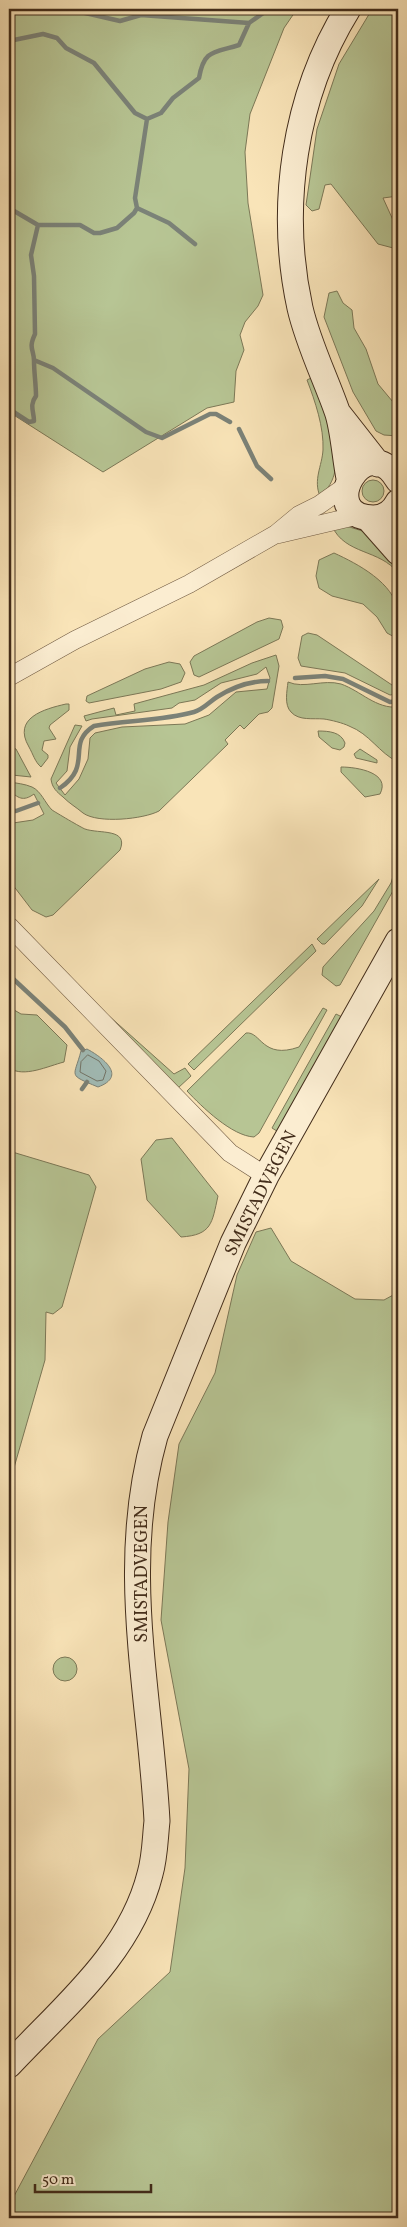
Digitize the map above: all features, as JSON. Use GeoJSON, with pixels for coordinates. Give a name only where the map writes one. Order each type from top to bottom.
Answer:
{"type":"FeatureCollection","features":[{"type":"Feature","properties":{"kind":"street"},"geometry":{"type":"LineString","coordinates":[[348,9],[317,69],[299,134],[291,191],[291,249],[300,309],[338,413],[348,503],[398,552]]}},
{"type":"Feature","properties":{"kind":"street"},"geometry":{"type":"LineString","coordinates":[[338,413],[378,464],[393,472],[398,480]]}},
{"type":"Feature","properties":{"kind":"street"},"geometry":{"type":"LineString","coordinates":[[9,677],[76,640],[189,584],[276,534],[299,515],[319,505],[347,482],[361,466],[378,464]]}},
{"type":"Feature","properties":{"kind":"street"},"geometry":{"type":"LineString","coordinates":[[276,534],[364,517],[385,516],[398,504]]}},
{"type":"Feature","properties":{"kind":"street"},"geometry":{"type":"LineString","coordinates":[[9,926],[230,1153],[266,1176]]}},
{"type":"Feature","properties":{"kind":"street","name":"SMISTADVEGEN"},"geometry":{"type":"LineString","coordinates":[[9,2065],[66,2008],[114,1951],[134,1917],[150,1875],[157,1821],[138,1618],[140,1504],[155,1436],[233,1243],[266,1176],[398,941]]}},
{"type":"Feature","properties":{"kind":"green space"},"geometry":{"type":"Polygon","coordinates":[[[9,9],[297,9],[284,28],[250,114],[245,152],[248,203],[263,295],[258,306],[245,322],[240,335],[244,350],[236,371],[234,402],[207,408],[103,472],[9,412],[9,9]]]}},
{"type":"Feature","properties":{"kind":"green space"},"geometry":{"type":"Polygon","coordinates":[[[375,9],[398,9],[398,196],[383,198],[398,231],[397,249],[378,244],[331,184],[325,185],[319,209],[312,211],[306,205],[317,129],[339,64],[371,11],[375,9]]]}},
{"type":"Feature","properties":{"kind":"green space"},"geometry":{"type":"Polygon","coordinates":[[[337,291],[343,303],[352,310],[354,328],[366,349],[378,384],[398,408],[398,436],[384,435],[376,431],[353,392],[324,317],[329,293],[337,291]]]}},
{"type":"Feature","properties":{"kind":"green space"},"geometry":{"type":"Polygon","coordinates":[[[311,378],[324,406],[334,438],[336,455],[335,471],[330,484],[320,496],[317,484],[323,441],[318,414],[307,380],[311,378]]]}},
{"type":"Feature","properties":{"kind":"green space"},"geometry":{"type":"Polygon","coordinates":[[[373,480],[381,483],[384,491],[381,499],[373,502],[365,499],[362,491],[365,483],[373,480]]]}},
{"type":"Feature","properties":{"kind":"green space"},"geometry":{"type":"Polygon","coordinates":[[[343,525],[369,533],[398,561],[398,573],[391,565],[345,542],[332,526],[343,525]]]}},
{"type":"Feature","properties":{"kind":"green space"},"geometry":{"type":"Polygon","coordinates":[[[334,553],[364,569],[390,592],[398,611],[398,639],[387,633],[377,617],[363,604],[332,596],[319,588],[316,576],[319,560],[334,553]]]}},
{"type":"Feature","properties":{"kind":"green space"},"geometry":{"type":"Polygon","coordinates":[[[269,618],[281,620],[283,627],[279,639],[199,677],[194,675],[190,662],[194,656],[257,622],[269,618]]]}},
{"type":"Feature","properties":{"kind":"green space"},"geometry":{"type":"Polygon","coordinates":[[[308,633],[317,635],[395,687],[398,690],[396,694],[390,695],[345,673],[301,666],[298,658],[302,636],[308,633]]]}},
{"type":"Feature","properties":{"kind":"green space"},"geometry":{"type":"Polygon","coordinates":[[[276,655],[279,666],[272,708],[268,712],[259,714],[244,729],[240,725],[225,740],[228,744],[159,811],[143,816],[121,819],[90,816],[68,802],[54,787],[51,779],[75,725],[82,726],[70,747],[67,771],[56,783],[65,795],[79,779],[88,759],[90,738],[95,733],[122,727],[185,724],[209,715],[236,692],[267,689],[270,678],[266,667],[257,674],[221,683],[195,700],[179,703],[172,708],[86,721],[84,716],[114,708],[116,715],[135,711],[134,704],[204,685],[252,663],[276,655]]]}},
{"type":"Feature","properties":{"kind":"green space"},"geometry":{"type":"Polygon","coordinates":[[[169,662],[180,664],[185,673],[181,682],[161,689],[89,703],[86,701],[87,696],[145,669],[169,662]]]}},
{"type":"Feature","properties":{"kind":"green space"},"geometry":{"type":"Polygon","coordinates":[[[288,682],[300,685],[341,684],[383,705],[398,707],[398,762],[385,754],[356,729],[330,720],[302,718],[294,715],[287,706],[288,682]]]}},
{"type":"Feature","properties":{"kind":"green space"},"geometry":{"type":"Polygon","coordinates":[[[69,704],[69,710],[50,725],[49,728],[56,739],[44,741],[42,750],[48,755],[48,758],[41,767],[25,737],[27,722],[40,712],[69,704]]]}},
{"type":"Feature","properties":{"kind":"green space"},"geometry":{"type":"Polygon","coordinates":[[[318,731],[338,734],[345,743],[344,747],[340,750],[332,748],[319,737],[318,731]]]}},
{"type":"Feature","properties":{"kind":"green space"},"geometry":{"type":"Polygon","coordinates":[[[9,746],[16,749],[31,777],[12,775],[9,771],[9,746]]]}},
{"type":"Feature","properties":{"kind":"green space"},"geometry":{"type":"Polygon","coordinates":[[[360,749],[377,760],[377,763],[356,758],[354,754],[360,749]]]}},
{"type":"Feature","properties":{"kind":"green space"},"geometry":{"type":"Polygon","coordinates":[[[341,767],[364,770],[377,776],[381,781],[382,787],[380,794],[365,797],[341,772],[341,767]]]}},
{"type":"Feature","properties":{"kind":"green space"},"geometry":{"type":"Polygon","coordinates":[[[9,782],[32,787],[52,810],[83,828],[117,835],[122,843],[120,850],[53,915],[46,917],[32,910],[9,880],[9,814],[13,823],[33,820],[44,814],[34,794],[27,798],[18,797],[9,790],[9,782]]]}},
{"type":"Feature","properties":{"kind":"green space"},"geometry":{"type":"Polygon","coordinates":[[[398,860],[398,882],[340,985],[336,986],[322,975],[323,967],[374,911],[391,883],[398,860]]]}},
{"type":"Feature","properties":{"kind":"green space"},"geometry":{"type":"Polygon","coordinates":[[[379,879],[362,906],[325,944],[322,944],[317,939],[379,879]]]}},
{"type":"Feature","properties":{"kind":"green space"},"geometry":{"type":"Polygon","coordinates":[[[312,944],[316,951],[194,1070],[188,1064],[312,944]]]}},
{"type":"Feature","properties":{"kind":"green space"},"geometry":{"type":"Polygon","coordinates":[[[9,1007],[21,1014],[37,1015],[67,1045],[64,1062],[29,1072],[15,1071],[9,1068],[9,1007]]]}},
{"type":"Feature","properties":{"kind":"green space"},"geometry":{"type":"Polygon","coordinates":[[[323,1008],[327,1010],[259,1133],[254,1137],[236,1132],[218,1120],[187,1091],[246,1033],[255,1036],[270,1048],[277,1050],[299,1047],[323,1008]]]}},
{"type":"Feature","properties":{"kind":"green space"},"geometry":{"type":"Polygon","coordinates":[[[336,1014],[344,1018],[280,1133],[272,1128],[336,1014]]]}},
{"type":"Feature","properties":{"kind":"green space"},"geometry":{"type":"Polygon","coordinates":[[[109,1016],[174,1074],[185,1068],[191,1076],[178,1088],[109,1016]]]}},
{"type":"Feature","properties":{"kind":"green space"},"geometry":{"type":"Polygon","coordinates":[[[172,1138],[218,1196],[209,1226],[199,1234],[191,1236],[181,1237],[147,1200],[141,1159],[156,1140],[172,1138]]]}},
{"type":"Feature","properties":{"kind":"green space"},"geometry":{"type":"Polygon","coordinates":[[[9,1151],[89,1175],[96,1187],[62,1307],[53,1314],[46,1312],[45,1360],[9,1485],[9,1151]]]}},
{"type":"Feature","properties":{"kind":"green space"},"geometry":{"type":"Polygon","coordinates":[[[271,1228],[291,1261],[355,1299],[384,1300],[395,1294],[398,1288],[398,2218],[10,2218],[13,2198],[98,2039],[170,1972],[185,1868],[189,1769],[161,1620],[168,1522],[179,1444],[215,1373],[237,1275],[256,1232],[271,1228]]]}},
{"type":"Feature","properties":{"kind":"green space"},"geometry":{"type":"Polygon","coordinates":[[[65,1657],[74,1660],[77,1669],[74,1678],[65,1681],[56,1678],[53,1669],[56,1660],[65,1657]]]}},
{"type":"Feature","properties":{"kind":"water"},"geometry":{"type":"Polygon","coordinates":[[[87,1049],[105,1062],[112,1072],[111,1078],[107,1083],[98,1087],[81,1080],[75,1074],[81,1051],[87,1049]]]}},
{"type":"Feature","properties":{"kind":"waterway"},"geometry":{"type":"LineString","coordinates":[[68,9],[120,21],[141,15],[249,23],[269,9]]}},
{"type":"Feature","properties":{"kind":"waterway"},"geometry":{"type":"LineString","coordinates":[[9,208],[38,225],[80,225],[94,233],[117,228],[137,208],[135,198],[147,119],[161,113],[173,98],[199,78],[207,57],[217,51],[239,45],[249,23]]}},
{"type":"Feature","properties":{"kind":"waterway"},"geometry":{"type":"LineString","coordinates":[[9,41],[43,34],[57,38],[66,48],[94,63],[135,113],[147,119]]}},
{"type":"Feature","properties":{"kind":"waterway"},"geometry":{"type":"LineString","coordinates":[[137,208],[169,223],[195,244]]}},
{"type":"Feature","properties":{"kind":"waterway"},"geometry":{"type":"LineString","coordinates":[[9,409],[29,422],[34,421],[32,405],[36,396],[32,346],[35,334],[34,276],[31,255],[38,225]]}},
{"type":"Feature","properties":{"kind":"waterway"},"geometry":{"type":"LineString","coordinates":[[34,360],[53,368],[146,432],[162,438],[210,414],[216,414],[230,422]]}},
{"type":"Feature","properties":{"kind":"waterway"},"geometry":{"type":"LineString","coordinates":[[239,429],[257,466],[271,479]]}},
{"type":"Feature","properties":{"kind":"waterway"},"geometry":{"type":"LineString","coordinates":[[295,678],[325,676],[343,679],[390,702],[398,701]]}},
{"type":"Feature","properties":{"kind":"waterway"},"geometry":{"type":"LineString","coordinates":[[60,788],[76,771],[81,740],[94,726],[170,717],[198,711],[229,690],[248,683],[268,681]]}},
{"type":"Feature","properties":{"kind":"waterway"},"geometry":{"type":"LineString","coordinates":[[9,810],[16,811],[38,803]]}},
{"type":"Feature","properties":{"kind":"waterway"},"geometry":{"type":"LineString","coordinates":[[9,975],[65,1027],[83,1050]]}},
{"type":"Feature","properties":{"kind":"waterway"},"geometry":{"type":"LineString","coordinates":[[82,1089],[87,1082]]}}]}
